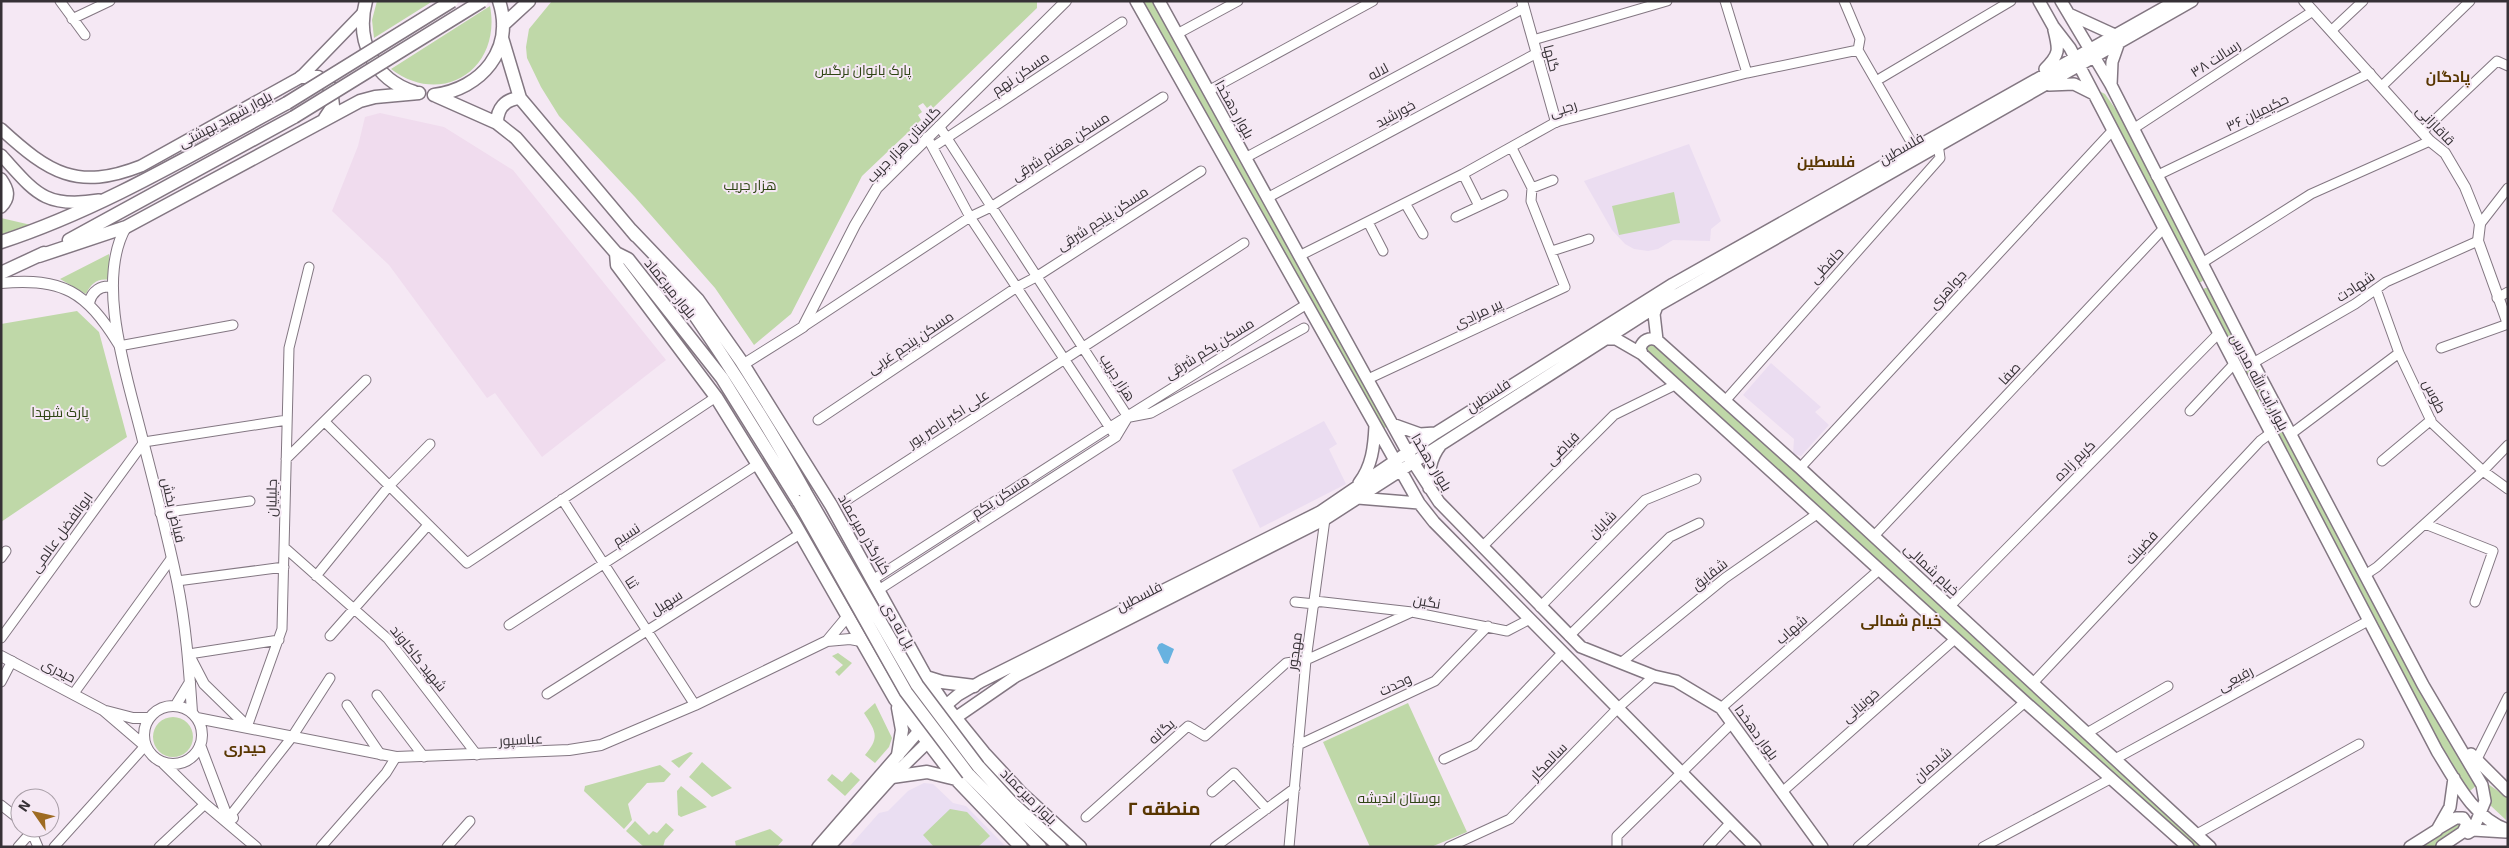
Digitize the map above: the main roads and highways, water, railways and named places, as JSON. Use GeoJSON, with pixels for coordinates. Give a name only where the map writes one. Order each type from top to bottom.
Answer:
{"type":"FeatureCollection","features":[{"type":"Feature","properties":{"kind":"main road","name":"بلوار شهید بهشتی"},"geometry":{"type":"LineString","coordinates":[[1,242],[44,228],[110,198],[287,103],[452,1]]}},
{"type":"Feature","properties":{"kind":"main road"},"geometry":{"type":"LineString","coordinates":[[1,273],[38,256],[294,118],[482,1]]}},
{"type":"Feature","properties":{"kind":"main road"},"geometry":{"type":"LineString","coordinates":[[38,256],[126,227],[360,101],[384,96],[450,93],[477,78],[497,54],[502,38],[503,25],[499,1]]}},
{"type":"Feature","properties":{"kind":"main road"},"geometry":{"type":"LineString","coordinates":[[503,25],[529,1]]}},
{"type":"Feature","properties":{"kind":"main road"},"geometry":{"type":"LineString","coordinates":[[1136,1],[1419,503],[1434,522],[1755,847]]}},
{"type":"Feature","properties":{"kind":"main road","name":"بلوار دهخدا"},"geometry":{"type":"LineString","coordinates":[[1158,1],[1392,424],[1430,489],[1482,548],[1581,647],[1654,676],[1676,682],[1720,708],[1822,847]]}},
{"type":"Feature","properties":{"kind":"main road","name":"بلوار آیت الله مدرس"},"geometry":{"type":"LineString","coordinates":[[2039,1],[2053,26],[2111,86],[2253,363],[2435,706],[2481,782],[2483,791]]}},
{"type":"Feature","properties":{"kind":"main road"},"geometry":{"type":"LineString","coordinates":[[2054,1],[2086,59],[2142,147]]}},
{"type":"Feature","properties":{"kind":"main road","name":"بلوار آیت الله مدرس"},"geometry":{"type":"LineString","coordinates":[[2061,1],[2069,14],[2086,59],[2094,94],[2437,752],[2480,813]]}},
{"type":"Feature","properties":{"kind":"main road","name":"فلسطین"},"geometry":{"type":"LineString","coordinates":[[829,847],[892,777],[955,717],[1016,676],[1323,515],[1673,284],[1914,147],[2086,59],[2176,1]]}},
{"type":"Feature","properties":{"kind":"main road","name":"فلسطین"},"geometry":{"type":"LineString","coordinates":[[2117,38],[2192,1]]}},
{"type":"Feature","properties":{"kind":"main road"},"geometry":{"type":"LineString","coordinates":[[1,129],[28,153],[48,167],[82,178],[119,175],[141,166],[301,77],[363,7]]}},
{"type":"Feature","properties":{"kind":"main road"},"geometry":{"type":"LineString","coordinates":[[363,7],[362,28],[365,44],[379,70],[390,81],[418,93]]}},
{"type":"Feature","properties":{"kind":"main road"},"geometry":{"type":"LineString","coordinates":[[2069,14],[2117,38],[2112,62],[2111,86]]}},
{"type":"Feature","properties":{"kind":"main road"},"geometry":{"type":"LineString","coordinates":[[2039,82],[2057,57],[2058,48],[2053,26]]}},
{"type":"Feature","properties":{"kind":"main road","name":"بلوار میرعماد"},"geometry":{"type":"LineString","coordinates":[[502,38],[520,98],[632,230],[670,278],[781,448],[802,497]]}},
{"type":"Feature","properties":{"kind":"main road"},"geometry":{"type":"LineString","coordinates":[[301,77],[318,77],[331,88],[333,106],[323,120]]}},
{"type":"Feature","properties":{"kind":"main road"},"geometry":{"type":"LineString","coordinates":[[2039,82],[2074,84],[2094,94]]}},
{"type":"Feature","properties":{"kind":"main road","name":"فلسطین"},"geometry":{"type":"LineString","coordinates":[[1440,437],[1657,306],[1938,144],[2039,82]]}},
{"type":"Feature","properties":{"kind":"main road","name":"بلوار میرعماد"},"geometry":{"type":"LineString","coordinates":[[434,95],[497,124],[516,138],[616,253],[628,258],[722,378],[802,497]]}},
{"type":"Feature","properties":{"kind":"main road"},"geometry":{"type":"LineString","coordinates":[[497,124],[501,108],[509,101],[520,98]]}},
{"type":"Feature","properties":{"kind":"main road"},"geometry":{"type":"LineString","coordinates":[[1,155],[34,190],[51,200],[77,204],[110,198]]}},
{"type":"Feature","properties":{"kind":"main road"},"geometry":{"type":"LineString","coordinates":[[1,179],[9,194],[7,201],[1,207]]}},
{"type":"Feature","properties":{"kind":"main road","name":"کنارگذر میرعماد"},"geometry":{"type":"LineString","coordinates":[[632,230],[698,300],[744,364],[832,505],[877,584],[926,677],[946,705],[984,753],[1032,803],[1080,847]]}},
{"type":"Feature","properties":{"kind":"main road"},"geometry":{"type":"LineString","coordinates":[[616,253],[617,265],[716,397],[758,464],[895,699],[956,779],[1021,847]]}},
{"type":"Feature","properties":{"kind":"main road"},"geometry":{"type":"LineString","coordinates":[[2192,282],[2201,282],[2209,276]]}},
{"type":"Feature","properties":{"kind":"main road"},"geometry":{"type":"LineString","coordinates":[[2198,294],[2205,288],[2214,288]]}},
{"type":"Feature","properties":{"kind":"main road"},"geometry":{"type":"LineString","coordinates":[[1642,354],[1640,348],[1644,342],[1650,339],[1657,340],[1654,314],[1657,306]]}},
{"type":"Feature","properties":{"kind":"main road"},"geometry":{"type":"LineString","coordinates":[[1604,339],[1616,339],[1642,354],[2024,702],[2187,846]]}},
{"type":"Feature","properties":{"kind":"main road","name":"خیام شمالی"},"geometry":{"type":"LineString","coordinates":[[1657,340],[1800,468],[2210,847]]}},
{"type":"Feature","properties":{"kind":"main road"},"geometry":{"type":"LineString","coordinates":[[1392,424],[1420,434],[1440,437],[1433,455],[1430,489]]}},
{"type":"Feature","properties":{"kind":"main road"},"geometry":{"type":"LineString","coordinates":[[1375,426],[1374,449],[1368,472],[1356,495],[1419,503]]}},
{"type":"Feature","properties":{"kind":"main road","name":"پل نه دی"},"geometry":{"type":"LineString","coordinates":[[802,497],[917,685],[973,770]]}},
{"type":"Feature","properties":{"kind":"main road","name":"فلسطین"},"geometry":{"type":"LineString","coordinates":[[818,847],[918,731],[946,705],[974,686],[1323,515]]}},
{"type":"Feature","properties":{"kind":"main road"},"geometry":{"type":"LineString","coordinates":[[2341,568],[2341,552],[2346,550],[2354,554]]}},
{"type":"Feature","properties":{"kind":"main road"},"geometry":{"type":"LineString","coordinates":[[895,699],[909,705],[924,703],[927,696],[926,677],[942,682],[974,686]]}},
{"type":"Feature","properties":{"kind":"main road"},"geometry":{"type":"LineString","coordinates":[[895,699],[900,712],[902,730],[898,754]]}},
{"type":"Feature","properties":{"kind":"main road","name":"بلوار آیت الله مدرس"},"geometry":{"type":"LineString","coordinates":[[2435,706],[2476,761],[2508,791]]}},
{"type":"Feature","properties":{"kind":"main road"},"geometry":{"type":"LineString","coordinates":[[956,779],[952,765],[954,753],[966,748],[984,753]]}},
{"type":"Feature","properties":{"kind":"main road","name":"بلوار میرعماد"},"geometry":{"type":"LineString","coordinates":[[973,770],[1040,847]]}},
{"type":"Feature","properties":{"kind":"main road","name":"بلوار میرعماد"},"geometry":{"type":"LineString","coordinates":[[973,770],[1060,847]]}},
{"type":"Feature","properties":{"kind":"main road"},"geometry":{"type":"LineString","coordinates":[[892,777],[927,772],[956,779]]}},
{"type":"Feature","properties":{"kind":"main road"},"geometry":{"type":"LineString","coordinates":[[2437,830],[2450,807],[2454,778]]}},
{"type":"Feature","properties":{"kind":"main road"},"geometry":{"type":"LineString","coordinates":[[2466,794],[2475,799],[2481,796],[2483,791]]}},
{"type":"Feature","properties":{"kind":"main road"},"geometry":{"type":"LineString","coordinates":[[2473,830],[2485,801],[2483,791]]}},
{"type":"Feature","properties":{"kind":"main road"},"geometry":{"type":"LineString","coordinates":[[2480,813],[2508,831]]}},
{"type":"Feature","properties":{"kind":"main road"},"geometry":{"type":"LineString","coordinates":[[2410,847],[2456,818],[2463,818],[2466,822],[2465,830],[2442,847]]}},
{"type":"Feature","properties":{"kind":"main road"},"geometry":{"type":"LineString","coordinates":[[2442,847],[2473,830],[2508,831]]}},
{"type":"Feature","properties":{"kind":"water"},"geometry":{"type":"Polygon","coordinates":[[[1162,643],[1174,649],[1168,664],[1164,663],[1157,648],[1162,643]]]}},
{"type":"Feature","properties":{"kind":"district","name":"پادگان"},"geometry":{"type":"Point","coordinates":[2448,76]}},
{"type":"Feature","properties":{"kind":"district","name":"فلسطین"},"geometry":{"type":"Point","coordinates":[1826,161]}},
{"type":"Feature","properties":{"kind":"district","name":"خیام شمالی"},"geometry":{"type":"Point","coordinates":[1901,620]}},
{"type":"Feature","properties":{"kind":"district","name":"حیدری"},"geometry":{"type":"Point","coordinates":[245,747]}},
{"type":"Feature","properties":{"kind":"district","name":"منطقه ۲"},"geometry":{"type":"Point","coordinates":[1164,807]}},
{"type":"Feature","properties":{"kind":"park label","name":"پارک بانوان نرگس"},"geometry":{"type":"Point","coordinates":[863,69]}},
{"type":"Feature","properties":{"kind":"park label","name":"هزار جریب"},"geometry":{"type":"Point","coordinates":[750,184]}},
{"type":"Feature","properties":{"kind":"park label","name":"پارک شهدا"},"geometry":{"type":"Point","coordinates":[60,411]}},
{"type":"Feature","properties":{"kind":"park label","name":"بوستان اندیشه"},"geometry":{"type":"Point","coordinates":[1399,797]}}]}
